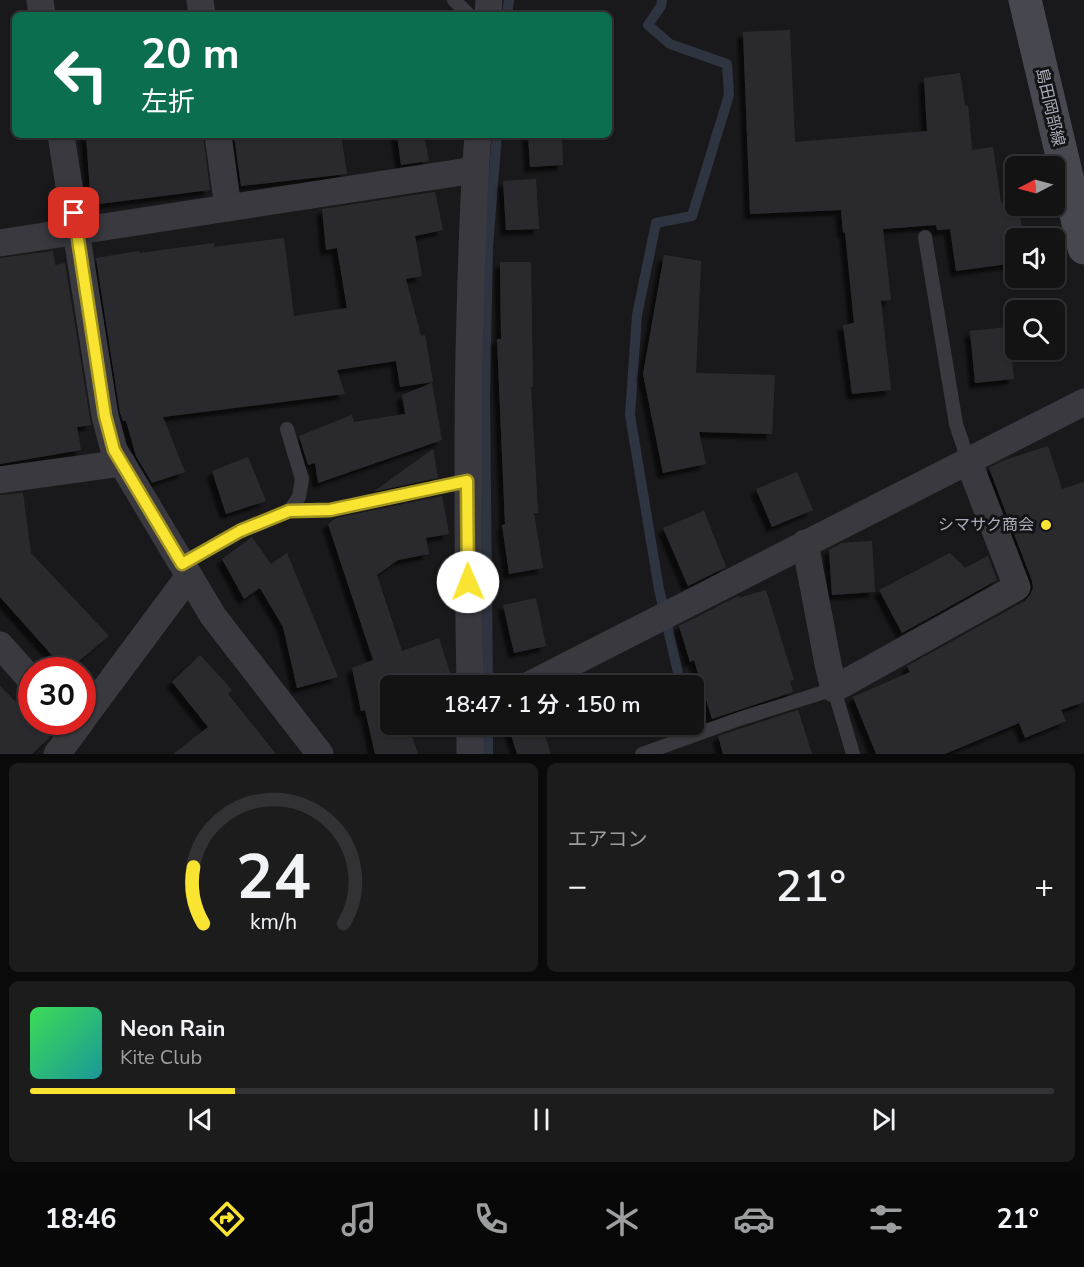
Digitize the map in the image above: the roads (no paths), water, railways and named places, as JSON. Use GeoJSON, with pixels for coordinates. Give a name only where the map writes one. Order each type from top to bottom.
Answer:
{"type":"FeatureCollection","features":[{"type":"Feature","properties":{"kind":"main road","name":"島田岡部線"},"geometry":{"type":"LineString","coordinates":[[1024,0],[1084,248]]}},
{"type":"Feature","properties":{"kind":"street"},"geometry":{"type":"LineString","coordinates":[[61,138],[105,416],[114,450],[213,616],[320,754]]}},
{"type":"Feature","properties":{"kind":"street"},"geometry":{"type":"LineString","coordinates":[[218,138],[228,208]]}},
{"type":"Feature","properties":{"kind":"street"},"geometry":{"type":"LineString","coordinates":[[470,675],[467,481],[470,302],[478,138]]}},
{"type":"Feature","properties":{"kind":"street"},"geometry":{"type":"LineString","coordinates":[[0,243],[475,170]]}},
{"type":"Feature","properties":{"kind":"street"},"geometry":{"type":"LineString","coordinates":[[548,675],[1084,402]]}},
{"type":"Feature","properties":{"kind":"street"},"geometry":{"type":"LineString","coordinates":[[805,543],[834,689],[1017,587],[968,460]]}},
{"type":"Feature","properties":{"kind":"street"},"geometry":{"type":"LineString","coordinates":[[0,480],[122,463]]}},
{"type":"Feature","properties":{"kind":"street"},"geometry":{"type":"LineString","coordinates":[[96,695],[186,570]]}},
{"type":"Feature","properties":{"kind":"street"},"geometry":{"type":"LineString","coordinates":[[0,645],[18,665]]}},
{"type":"Feature","properties":{"kind":"street"},"geometry":{"type":"LineString","coordinates":[[57,754],[69,735]]}},
{"type":"Feature","properties":{"kind":"street"},"geometry":{"type":"LineString","coordinates":[[470,735],[470,754]]}},
{"type":"Feature","properties":{"kind":"lane"},"geometry":{"type":"LineString","coordinates":[[454,0],[465,12]]}},
{"type":"Feature","properties":{"kind":"lane"},"geometry":{"type":"LineString","coordinates":[[925,237],[956,424],[968,460]]}},
{"type":"Feature","properties":{"kind":"lane"},"geometry":{"type":"LineString","coordinates":[[287,429],[303,479],[299,497],[289,511]]}},
{"type":"Feature","properties":{"kind":"lane"},"geometry":{"type":"LineString","coordinates":[[186,570],[240,531],[289,511],[330,510],[467,481]]}},
{"type":"Feature","properties":{"kind":"lane"},"geometry":{"type":"LineString","coordinates":[[642,754],[739,719],[834,689],[853,754]]}},
{"type":"Feature","properties":{"kind":"waterway"},"geometry":{"type":"LineString","coordinates":[[507,12],[509,0]]}},
{"type":"Feature","properties":{"kind":"waterway"},"geometry":{"type":"LineString","coordinates":[[662,0],[661,6],[648,25],[670,44],[727,64],[729,95],[692,216],[656,223],[637,315],[630,415],[659,589],[679,675]]}},
{"type":"Feature","properties":{"kind":"waterway"},"geometry":{"type":"LineString","coordinates":[[488,675],[485,395],[488,247],[497,138]]}},
{"type":"Feature","properties":{"kind":"waterway"},"geometry":{"type":"LineString","coordinates":[[488,735],[488,754]]}},
{"type":"Feature","properties":{"kind":"place","name":"シマサク商会"},"geometry":{"type":"Point","coordinates":[1046,525]}}]}
